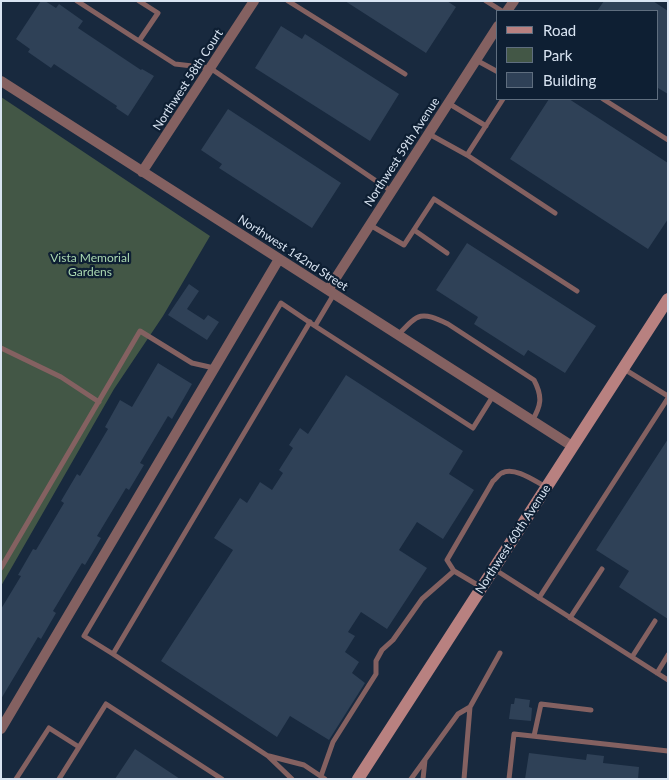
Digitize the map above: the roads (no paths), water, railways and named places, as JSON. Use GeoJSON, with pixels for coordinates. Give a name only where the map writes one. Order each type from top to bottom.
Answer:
{"type":"FeatureCollection","features":[{"type":"Feature","properties":{"kind":"street","name":"Northwest 58th Court"},"geometry":{"type":"LineString","coordinates":[[142,172],[254,1]]}},
{"type":"Feature","properties":{"kind":"street","name":"Northwest 59th Avenue"},"geometry":{"type":"LineString","coordinates":[[331,292],[370,225],[497,28]]}},
{"type":"Feature","properties":{"kind":"street","name":"Northwest 142nd Street"},"geometry":{"type":"LineString","coordinates":[[1,81],[572,446]]}},
{"type":"Feature","properties":{"kind":"street"},"geometry":{"type":"LineString","coordinates":[[1,729],[279,259]]}},
{"type":"Feature","properties":{"kind":"street","name":"Northwest 60th Avenue"},"geometry":{"type":"LineString","coordinates":[[358,779],[668,299]]}},
{"type":"Feature","properties":{"kind":"lane"},"geometry":{"type":"LineString","coordinates":[[77,1],[174,64],[210,68],[392,191]]}},
{"type":"Feature","properties":{"kind":"lane"},"geometry":{"type":"LineString","coordinates":[[139,1],[158,13],[140,42]]}},
{"type":"Feature","properties":{"kind":"lane"},"geometry":{"type":"LineString","coordinates":[[288,1],[405,74]]}},
{"type":"Feature","properties":{"kind":"lane"},"geometry":{"type":"LineString","coordinates":[[486,1],[500,10]]}},
{"type":"Feature","properties":{"kind":"lane"},"geometry":{"type":"LineString","coordinates":[[476,60],[497,71]]}},
{"type":"Feature","properties":{"kind":"lane"},"geometry":{"type":"LineString","coordinates":[[467,155],[502,100]]}},
{"type":"Feature","properties":{"kind":"lane"},"geometry":{"type":"LineString","coordinates":[[604,100],[668,140]]}},
{"type":"Feature","properties":{"kind":"lane"},"geometry":{"type":"LineString","coordinates":[[448,103],[486,126]]}},
{"type":"Feature","properties":{"kind":"lane"},"geometry":{"type":"LineString","coordinates":[[428,134],[467,155],[555,213]]}},
{"type":"Feature","properties":{"kind":"lane"},"geometry":{"type":"LineString","coordinates":[[370,225],[404,245],[434,199],[577,291]]}},
{"type":"Feature","properties":{"kind":"lane"},"geometry":{"type":"LineString","coordinates":[[414,230],[447,253]]}},
{"type":"Feature","properties":{"kind":"lane"},"geometry":{"type":"LineString","coordinates":[[112,654],[331,292]]}},
{"type":"Feature","properties":{"kind":"lane"},"geometry":{"type":"LineString","coordinates":[[292,779],[268,756],[84,636],[281,304],[473,428],[493,396]]}},
{"type":"Feature","properties":{"kind":"lane"},"geometry":{"type":"LineString","coordinates":[[398,335],[412,319],[424,315],[448,324],[534,380],[538,387],[540,401],[539,409],[532,421]]}},
{"type":"Feature","properties":{"kind":"lane"},"geometry":{"type":"LineString","coordinates":[[1,568],[140,331],[192,363],[215,368]]}},
{"type":"Feature","properties":{"kind":"lane"},"geometry":{"type":"LineString","coordinates":[[1,348],[60,377],[99,402]]}},
{"type":"Feature","properties":{"kind":"lane"},"geometry":{"type":"LineString","coordinates":[[539,598],[668,397],[623,368]]}},
{"type":"Feature","properties":{"kind":"lane"},"geometry":{"type":"LineString","coordinates":[[482,587],[454,570],[447,560],[493,481],[502,473],[510,470],[523,474],[546,487]]}},
{"type":"Feature","properties":{"kind":"lane"},"geometry":{"type":"LineString","coordinates":[[494,569],[668,680]]}},
{"type":"Feature","properties":{"kind":"lane"},"geometry":{"type":"LineString","coordinates":[[570,618],[602,569]]}},
{"type":"Feature","properties":{"kind":"lane"},"geometry":{"type":"LineString","coordinates":[[268,756],[304,765],[323,777],[332,742],[376,674],[376,661],[382,650],[393,640],[422,599],[454,570]]}},
{"type":"Feature","properties":{"kind":"lane"},"geometry":{"type":"LineString","coordinates":[[632,657],[655,621]]}},
{"type":"Feature","properties":{"kind":"lane"},"geometry":{"type":"LineString","coordinates":[[464,779],[470,707],[500,653]]}},
{"type":"Feature","properties":{"kind":"lane"},"geometry":{"type":"LineString","coordinates":[[657,673],[668,655]]}},
{"type":"Feature","properties":{"kind":"lane"},"geometry":{"type":"LineString","coordinates":[[59,779],[106,704],[222,779]]}},
{"type":"Feature","properties":{"kind":"lane"},"geometry":{"type":"LineString","coordinates":[[534,736],[541,704],[591,710]]}},
{"type":"Feature","properties":{"kind":"lane"},"geometry":{"type":"LineString","coordinates":[[411,779],[458,714],[470,707]]}},
{"type":"Feature","properties":{"kind":"lane"},"geometry":{"type":"LineString","coordinates":[[16,779],[49,728],[79,747]]}},
{"type":"Feature","properties":{"kind":"lane"},"geometry":{"type":"LineString","coordinates":[[509,779],[514,734],[668,751]]}},
{"type":"Feature","properties":{"kind":"lane"},"geometry":{"type":"LineString","coordinates":[[423,779],[425,760]]}},
{"type":"Feature","properties":{"kind":"park label","name":"Vista Memorial Gardens"},"geometry":{"type":"Point","coordinates":[90,265]}}]}
